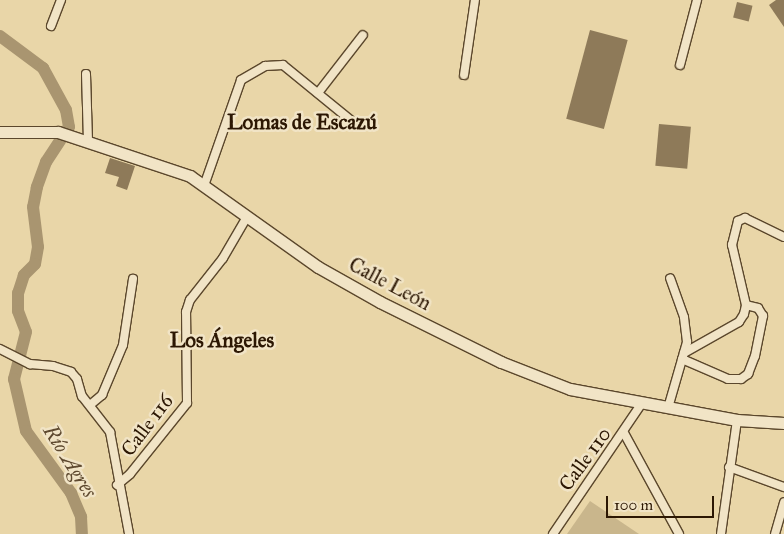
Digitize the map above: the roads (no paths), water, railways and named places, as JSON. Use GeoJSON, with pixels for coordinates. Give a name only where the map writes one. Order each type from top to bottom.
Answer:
{"type":"FeatureCollection","features":[{"type":"Feature","properties":{"kind":"main road","name":"Calle León"},"geometry":{"type":"LineString","coordinates":[[0,132],[58,132],[88,140],[205,183],[247,217],[372,298],[501,362],[570,389],[737,420],[784,423]]}},
{"type":"Feature","properties":{"kind":"street"},"geometry":{"type":"LineString","coordinates":[[50,26],[61,0]]}},
{"type":"Feature","properties":{"kind":"street"},"geometry":{"type":"LineString","coordinates":[[464,75],[475,0]]}},
{"type":"Feature","properties":{"kind":"street"},"geometry":{"type":"LineString","coordinates":[[680,65],[697,0]]}},
{"type":"Feature","properties":{"kind":"street"},"geometry":{"type":"LineString","coordinates":[[318,93],[362,35]]}},
{"type":"Feature","properties":{"kind":"street"},"geometry":{"type":"LineString","coordinates":[[205,183],[241,80],[276,62],[354,123]]}},
{"type":"Feature","properties":{"kind":"street"},"geometry":{"type":"LineString","coordinates":[[86,74],[88,140]]}},
{"type":"Feature","properties":{"kind":"street","name":"Calle 116"},"geometry":{"type":"LineString","coordinates":[[117,485],[130,474],[187,404],[186,312],[190,300],[223,258],[247,217]]}},
{"type":"Feature","properties":{"kind":"street"},"geometry":{"type":"LineString","coordinates":[[683,356],[739,322],[746,305],[732,245],[738,222],[745,218],[784,238]]}},
{"type":"Feature","properties":{"kind":"street"},"geometry":{"type":"LineString","coordinates":[[668,408],[687,342],[684,317],[670,278]]}},
{"type":"Feature","properties":{"kind":"street"},"geometry":{"type":"LineString","coordinates":[[90,405],[102,395],[123,345],[133,279]]}},
{"type":"Feature","properties":{"kind":"street"},"geometry":{"type":"LineString","coordinates":[[683,356],[728,379],[740,379],[748,374],[763,316],[758,308],[746,305]]}},
{"type":"Feature","properties":{"kind":"street"},"geometry":{"type":"LineString","coordinates":[[0,349],[30,364],[53,366],[71,372],[90,405],[110,432],[117,485],[130,534]]}},
{"type":"Feature","properties":{"kind":"street","name":"Calle 110"},"geometry":{"type":"LineString","coordinates":[[553,534],[624,433],[642,403]]}},
{"type":"Feature","properties":{"kind":"street"},"geometry":{"type":"LineString","coordinates":[[721,534],[737,420]]}},
{"type":"Feature","properties":{"kind":"street"},"geometry":{"type":"LineString","coordinates":[[624,433],[678,534]]}},
{"type":"Feature","properties":{"kind":"street"},"geometry":{"type":"LineString","coordinates":[[729,467],[784,487]]}},
{"type":"Feature","properties":{"kind":"street"},"geometry":{"type":"LineString","coordinates":[[775,534],[784,502]]}},
{"type":"Feature","properties":{"kind":"waterway","name":"Río Agres"},"geometry":{"type":"LineString","coordinates":[[0,36],[43,68],[66,110],[69,127],[46,162],[37,187],[33,207],[38,247],[35,264],[24,275],[18,293],[18,311],[26,332],[14,379],[26,431],[71,493],[81,517],[82,534]]}},
{"type":"Feature","properties":{"kind":"district","name":"Lomas de Escazú"},"geometry":{"type":"Point","coordinates":[302,122]}},
{"type":"Feature","properties":{"kind":"district","name":"Los Ángeles"},"geometry":{"type":"Point","coordinates":[222,340]}}]}
